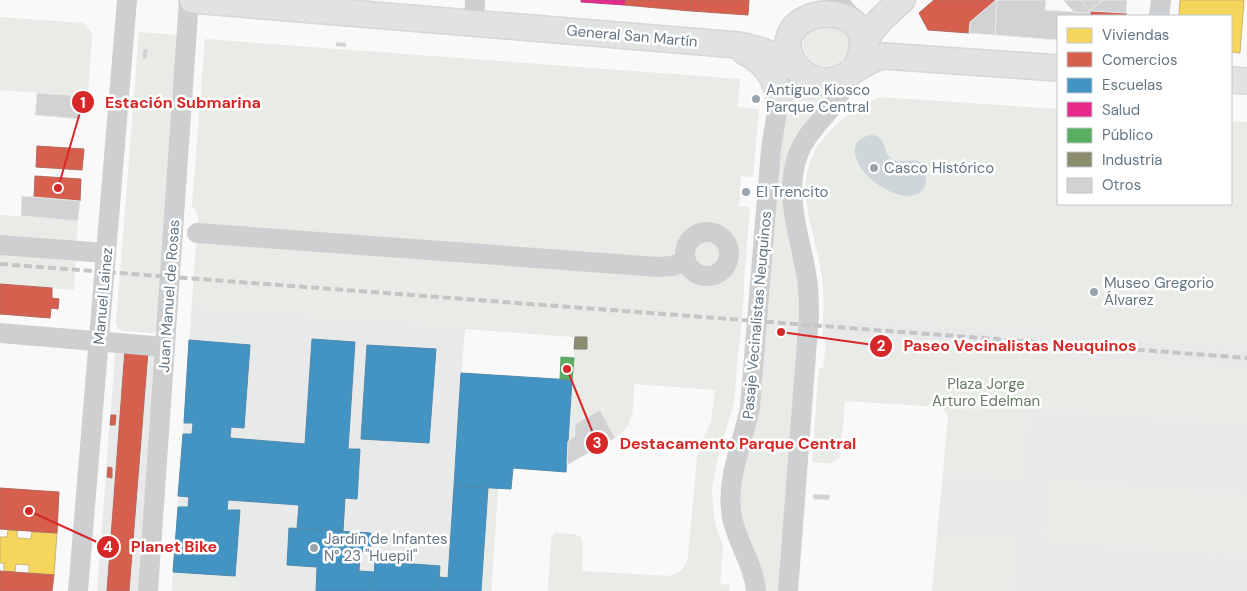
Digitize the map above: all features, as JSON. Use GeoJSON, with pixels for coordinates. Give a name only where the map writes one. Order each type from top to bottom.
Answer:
{"type":"FeatureCollection","features":[{"type":"Feature","properties":{"kind":"main road","name":"General San Martín"},"geometry":{"type":"LineString","coordinates":[[190,0],[475,12],[726,44],[756,49],[781,59],[814,79],[824,81],[840,78],[855,64],[877,57],[892,56],[1057,68]]}},
{"type":"Feature","properties":{"kind":"main road"},"geometry":{"type":"LineString","coordinates":[[869,0],[875,5],[880,6],[891,6],[900,2]]}},
{"type":"Feature","properties":{"kind":"main road"},"geometry":{"type":"LineString","coordinates":[[804,74],[796,66],[791,56],[788,46],[789,35],[799,17],[807,11],[828,2],[827,6],[847,13],[862,33],[855,64]]}},
{"type":"Feature","properties":{"kind":"main road"},"geometry":{"type":"LineString","coordinates":[[855,64],[872,29],[900,2]]}},
{"type":"Feature","properties":{"kind":"main road"},"geometry":{"type":"LineString","coordinates":[[726,44],[747,52],[761,61],[773,78],[779,97]]}},
{"type":"Feature","properties":{"kind":"main road"},"geometry":{"type":"LineString","coordinates":[[1232,80],[1247,81]]}},
{"type":"Feature","properties":{"kind":"street","name":"Manuel Lainez"},"geometry":{"type":"LineString","coordinates":[[78,591],[127,0]]}},
{"type":"Feature","properties":{"kind":"street","name":"Juan Manuel de Rosas"},"geometry":{"type":"LineString","coordinates":[[148,591],[190,0]]}},
{"type":"Feature","properties":{"kind":"street"},"geometry":{"type":"LineString","coordinates":[[1159,15],[1160,0]]}},
{"type":"Feature","properties":{"kind":"street","name":"Pasaje Vecinalistas Neuquinos"},"geometry":{"type":"LineString","coordinates":[[756,591],[752,572],[734,528],[730,507],[730,488],[733,471],[746,430],[750,407],[771,149],[779,97],[782,51],[789,35]]}},
{"type":"Feature","properties":{"kind":"street","name":"Pasaje Vecinalistas Neuquinos"},"geometry":{"type":"LineString","coordinates":[[788,591],[809,315],[808,283],[792,200],[792,175],[803,143],[837,101],[855,64]]}},
{"type":"Feature","properties":{"kind":"street"},"geometry":{"type":"LineString","coordinates":[[197,233],[658,268],[686,261]]}},
{"type":"Feature","properties":{"kind":"street"},"geometry":{"type":"LineString","coordinates":[[0,245],[106,253]]}},
{"type":"Feature","properties":{"kind":"street"},"geometry":{"type":"LineString","coordinates":[[0,334],[165,347]]}},
{"type":"Feature","properties":{"kind":"shaded area"},"geometry":{"type":"Polygon","coordinates":[[[871,135],[880,138],[886,152],[892,159],[896,161],[912,160],[921,162],[926,173],[924,188],[917,194],[906,196],[895,193],[883,188],[862,170],[856,159],[855,149],[860,139],[871,135]]]}},
{"type":"Feature","properties":{"kind":"shaded area"},"geometry":{"type":"Polygon","coordinates":[[[196,246],[744,290],[739,349],[465,329],[454,486],[498,489],[491,591],[242,591],[242,576],[173,572],[196,246]]]}},
{"type":"Feature","properties":{"kind":"shaded area"},"geometry":{"type":"Polygon","coordinates":[[[823,317],[1247,348],[1247,369],[844,338],[825,352],[826,339],[822,338],[823,317]]]}},
{"type":"Feature","properties":{"kind":"shaded area"},"geometry":{"type":"Polygon","coordinates":[[[116,352],[154,355],[155,359],[138,591],[97,591],[116,352]]]}},
{"type":"Feature","properties":{"kind":"shaded area"},"geometry":{"type":"Polygon","coordinates":[[[1027,409],[1247,424],[1247,495],[1050,481],[1046,541],[1247,556],[1247,591],[1012,591],[1016,539],[937,534],[943,474],[1022,479],[1027,409]]]}},
{"type":"Feature","properties":{"kind":"green space"},"geometry":{"type":"Polygon","coordinates":[[[0,17],[83,23],[92,33],[88,96],[0,90],[0,17]]]}},
{"type":"Feature","properties":{"kind":"green space"},"geometry":{"type":"Polygon","coordinates":[[[833,20],[848,35],[850,47],[842,61],[824,66],[809,58],[804,50],[803,40],[807,28],[833,20]]]}},
{"type":"Feature","properties":{"kind":"green space"},"geometry":{"type":"Polygon","coordinates":[[[139,32],[179,35],[157,328],[154,333],[122,331],[116,324],[139,32]]]}},
{"type":"Feature","properties":{"kind":"green space"},"geometry":{"type":"Polygon","coordinates":[[[205,39],[740,79],[738,107],[759,109],[753,177],[741,176],[739,206],[750,207],[734,403],[717,461],[712,488],[714,517],[723,546],[720,584],[730,585],[729,591],[548,591],[551,539],[556,533],[575,534],[581,537],[583,545],[582,571],[668,576],[682,569],[688,556],[697,458],[711,422],[715,390],[634,384],[632,414],[627,427],[622,433],[615,438],[600,411],[575,424],[575,436],[568,441],[574,349],[587,349],[587,337],[192,308],[198,216],[192,206],[205,39]]]}},
{"type":"Feature","properties":{"kind":"green space"},"geometry":{"type":"Polygon","coordinates":[[[789,83],[813,93],[832,95],[799,141],[802,286],[780,591],[761,591],[738,518],[775,154],[789,83]]]}},
{"type":"Feature","properties":{"kind":"green space"},"geometry":{"type":"Polygon","coordinates":[[[879,97],[1057,109],[1057,205],[1232,205],[1232,121],[1247,122],[1247,348],[823,317],[822,278],[809,216],[806,179],[811,160],[821,142],[837,124],[857,109],[879,97]]]}},
{"type":"Feature","properties":{"kind":"green space"},"geometry":{"type":"Polygon","coordinates":[[[0,215],[78,221],[76,247],[0,241],[0,215]]]}},
{"type":"Feature","properties":{"kind":"green space"},"geometry":{"type":"Polygon","coordinates":[[[0,249],[76,254],[74,290],[52,288],[52,298],[59,299],[58,309],[51,308],[50,318],[0,314],[0,249]]]}},
{"type":"Feature","properties":{"kind":"green space","name":"Plaza Jorge Arturo Edelman"},"geometry":{"type":"Polygon","coordinates":[[[844,338],[1247,369],[1247,424],[1027,409],[1022,479],[943,474],[948,415],[942,407],[845,401],[840,457],[831,463],[812,462],[819,368],[823,368],[825,352],[844,338]]]}},
{"type":"Feature","properties":{"kind":"green space"},"geometry":{"type":"Polygon","coordinates":[[[1050,481],[1247,495],[1247,556],[1046,541],[1050,481]]]}},
{"type":"Feature","properties":{"kind":"green space"},"geometry":{"type":"Polygon","coordinates":[[[488,488],[498,489],[491,591],[481,591],[488,488]]]}},
{"type":"Feature","properties":{"kind":"green space"},"geometry":{"type":"Polygon","coordinates":[[[937,534],[1016,539],[1012,591],[932,591],[937,534]]]}},
{"type":"Feature","properties":{"kind":"green space"},"geometry":{"type":"Polygon","coordinates":[[[173,572],[243,576],[242,591],[172,591],[173,572]]]}},
{"type":"Feature","properties":{"kind":"building: Viviendas"},"geometry":{"type":"Polygon","coordinates":[[[1180,0],[1244,0],[1240,53],[1232,52],[1232,15],[1179,15],[1180,0]]]}},
{"type":"Feature","properties":{"kind":"building: Viviendas"},"geometry":{"type":"Polygon","coordinates":[[[8,530],[17,531],[17,538],[31,539],[32,532],[57,533],[54,575],[29,573],[29,565],[16,564],[15,572],[4,572],[4,563],[0,563],[0,537],[7,537],[8,530]]]}},
{"type":"Feature","properties":{"kind":"building: Comercios"},"geometry":{"type":"Polygon","coordinates":[[[625,0],[691,0],[691,11],[624,5],[625,0]]]}},
{"type":"Feature","properties":{"kind":"building: Comercios"},"geometry":{"type":"Polygon","coordinates":[[[691,0],[749,0],[748,15],[691,11],[691,0]]]}},
{"type":"Feature","properties":{"kind":"building: Comercios"},"geometry":{"type":"Polygon","coordinates":[[[934,0],[996,0],[970,22],[969,33],[928,30],[919,13],[934,0]]]}},
{"type":"Feature","properties":{"kind":"building: Comercios"},"geometry":{"type":"Polygon","coordinates":[[[1090,11],[1126,13],[1126,15],[1090,15],[1090,11]]]}},
{"type":"Feature","properties":{"kind":"building: Comercios","name":"Antiguo Kiosco Parque Central"},"geometry":{"type":"Polygon","coordinates":[[[753,95],[758,95],[760,99],[758,102],[753,102],[751,98],[753,95]]]}},
{"type":"Feature","properties":{"kind":"building: Comercios"},"geometry":{"type":"Polygon","coordinates":[[[37,146],[84,149],[82,170],[36,167],[37,146]]]}},
{"type":"Feature","properties":{"kind":"building: Comercios"},"geometry":{"type":"Polygon","coordinates":[[[35,176],[81,179],[80,201],[34,197],[35,176]]]}},
{"type":"Feature","properties":{"kind":"building: Comercios"},"geometry":{"type":"Polygon","coordinates":[[[0,284],[52,288],[52,298],[59,299],[58,309],[51,308],[50,318],[0,314],[0,284]]]}},
{"type":"Feature","properties":{"kind":"building: Comercios"},"geometry":{"type":"Polygon","coordinates":[[[125,349],[148,351],[129,591],[107,591],[125,349]]]}},
{"type":"Feature","properties":{"kind":"building: Comercios"},"geometry":{"type":"Polygon","coordinates":[[[111,415],[116,415],[115,425],[110,425],[111,415]]]}},
{"type":"Feature","properties":{"kind":"building: Comercios"},"geometry":{"type":"Polygon","coordinates":[[[108,467],[112,468],[112,478],[107,477],[108,467]]]}},
{"type":"Feature","properties":{"kind":"building: Comercios"},"geometry":{"type":"Polygon","coordinates":[[[0,488],[59,492],[57,533],[0,529],[0,488]]]}},
{"type":"Feature","properties":{"kind":"building: Comercios"},"geometry":{"type":"Polygon","coordinates":[[[0,571],[54,575],[52,591],[0,591],[0,571]]]}},
{"type":"Feature","properties":{"kind":"building: Escuelas"},"geometry":{"type":"Polygon","coordinates":[[[312,339],[355,342],[348,449],[360,449],[357,499],[345,498],[343,531],[297,528],[299,505],[228,500],[227,510],[240,510],[235,576],[173,572],[178,507],[188,507],[189,497],[178,496],[183,434],[192,434],[193,423],[184,423],[189,340],[250,345],[244,428],[231,427],[230,438],[305,444],[312,339]]]}},
{"type":"Feature","properties":{"kind":"building: Escuelas"},"geometry":{"type":"Polygon","coordinates":[[[367,345],[436,349],[429,443],[361,439],[367,345]]]}},
{"type":"Feature","properties":{"kind":"building: Escuelas"},"geometry":{"type":"Polygon","coordinates":[[[461,373],[572,380],[566,472],[513,468],[511,489],[454,486],[461,373]]]}},
{"type":"Feature","properties":{"kind":"building: Escuelas"},"geometry":{"type":"Polygon","coordinates":[[[454,486],[488,488],[481,591],[438,591],[439,577],[448,578],[454,486]]]}},
{"type":"Feature","properties":{"kind":"building: Escuelas"},"geometry":{"type":"Polygon","coordinates":[[[289,528],[371,533],[370,552],[360,552],[359,571],[375,572],[373,591],[316,591],[317,567],[287,565],[289,528]]]}},
{"type":"Feature","properties":{"kind":"building: Escuelas"},"geometry":{"type":"Polygon","coordinates":[[[375,561],[440,566],[438,591],[373,591],[375,561]]]}},
{"type":"Feature","properties":{"kind":"building: Salud"},"geometry":{"type":"Polygon","coordinates":[[[581,0],[625,0],[624,5],[581,2],[581,0]]]}},
{"type":"Feature","properties":{"kind":"building: Público"},"geometry":{"type":"Polygon","coordinates":[[[561,357],[574,358],[572,380],[560,379],[561,357]]]}},
{"type":"Feature","properties":{"kind":"building: Industria"},"geometry":{"type":"Polygon","coordinates":[[[575,337],[587,337],[587,349],[574,349],[575,337]]]}},
{"type":"Feature","properties":{"kind":"building: Otros"},"geometry":{"type":"Polygon","coordinates":[[[996,0],[995,35],[969,33],[970,22],[996,0]]]}},
{"type":"Feature","properties":{"kind":"building: Otros"},"geometry":{"type":"Polygon","coordinates":[[[997,0],[1046,0],[1045,10],[1090,13],[1090,15],[1057,15],[1057,40],[995,35],[997,0]]]}},
{"type":"Feature","properties":{"kind":"building: Otros"},"geometry":{"type":"Polygon","coordinates":[[[1063,0],[1081,0],[1090,13],[1074,12],[1063,0]]]}},
{"type":"Feature","properties":{"kind":"building: Otros"},"geometry":{"type":"Polygon","coordinates":[[[1081,0],[1103,0],[1090,11],[1081,0]]]}},
{"type":"Feature","properties":{"kind":"building: Otros"},"geometry":{"type":"Polygon","coordinates":[[[1103,0],[1127,0],[1126,13],[1090,11],[1103,0]]]}},
{"type":"Feature","properties":{"kind":"building: Otros"},"geometry":{"type":"Polygon","coordinates":[[[336,42],[346,43],[346,47],[336,46],[336,42]]]}},
{"type":"Feature","properties":{"kind":"building: Otros"},"geometry":{"type":"Polygon","coordinates":[[[143,49],[148,49],[147,59],[142,59],[143,49]]]}},
{"type":"Feature","properties":{"kind":"building: Otros"},"geometry":{"type":"Polygon","coordinates":[[[37,93],[82,96],[80,119],[35,115],[37,93]]]}},
{"type":"Feature","properties":{"kind":"building: Otros"},"geometry":{"type":"Polygon","coordinates":[[[22,196],[80,201],[78,221],[21,216],[22,196]]]}},
{"type":"Feature","properties":{"kind":"building: Otros"},"geometry":{"type":"Polygon","coordinates":[[[600,410],[615,438],[567,465],[568,441],[575,436],[575,424],[600,410]]]}},
{"type":"Feature","properties":{"kind":"building: Otros"},"geometry":{"type":"Polygon","coordinates":[[[813,494],[830,495],[829,500],[813,499],[813,494]]]}},
{"type":"Feature","properties":{"kind":"railway"},"geometry":{"type":"LineString","coordinates":[[0,264],[1247,358]]}},
{"type":"Feature","properties":{"kind":"place","name":"Antiguo Kiosco Parque Central"},"geometry":{"type":"Point","coordinates":[756,99]}},
{"type":"Feature","properties":{"kind":"place","name":"Casco Histórico"},"geometry":{"type":"Point","coordinates":[874,168]}},
{"type":"Feature","properties":{"kind":"place","name":"Estación Submarina"},"geometry":{"type":"Point","coordinates":[58,188]}},
{"type":"Feature","properties":{"kind":"place","name":"El Trencito"},"geometry":{"type":"Point","coordinates":[746,192]}},
{"type":"Feature","properties":{"kind":"place","name":"Museo Gregorio Álvarez"},"geometry":{"type":"Point","coordinates":[1094,292]}},
{"type":"Feature","properties":{"kind":"place","name":"Paseo Vecinalistas Neuquinos"},"geometry":{"type":"Point","coordinates":[781,332]}},
{"type":"Feature","properties":{"kind":"place","name":"Destacamento Parque Central"},"geometry":{"type":"Point","coordinates":[567,369]}},
{"type":"Feature","properties":{"kind":"place","name":"Planet Bike"},"geometry":{"type":"Point","coordinates":[29,511]}},
{"type":"Feature","properties":{"kind":"place","name":"Jardín de Infantes N° 23 \"Huepil\""},"geometry":{"type":"Point","coordinates":[314,548]}}]}
